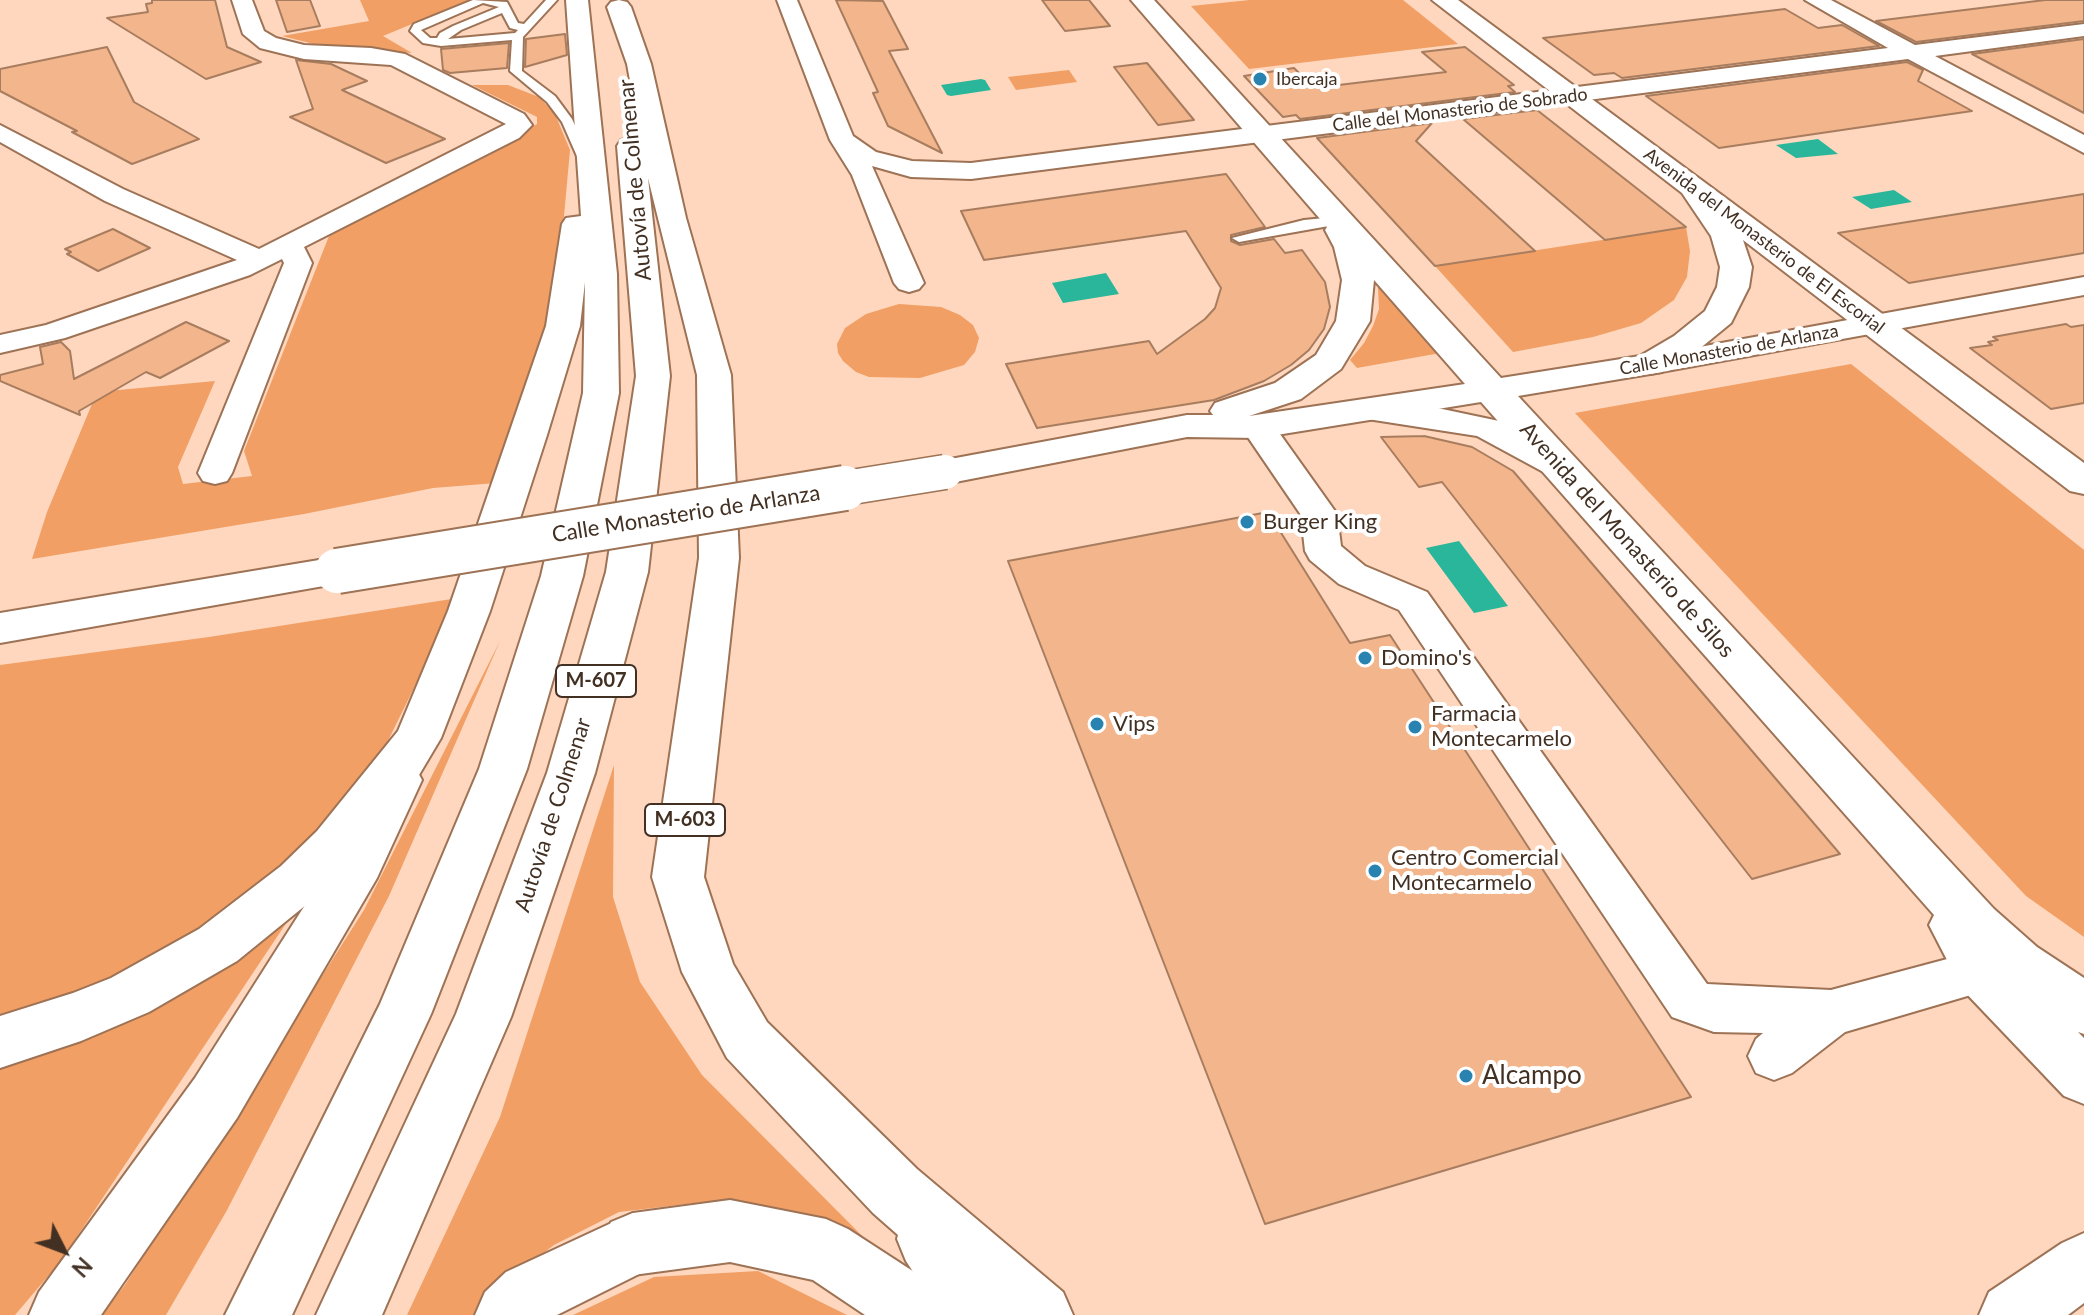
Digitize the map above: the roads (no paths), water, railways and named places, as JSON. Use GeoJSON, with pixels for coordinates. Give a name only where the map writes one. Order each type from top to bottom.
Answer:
{"type":"FeatureCollection","features":[{"type":"Feature","properties":{"kind":"main road","name":"Avenida del Monasterio de Silos"},"geometry":{"type":"LineString","coordinates":[[1142,0],[1332,216],[1925,871],[1975,925],[2018,964],[2071,1035],[2084,1077]]}},
{"type":"Feature","properties":{"kind":"main road","name":"Avenida del Monasterio de El Escorial"},"geometry":{"type":"LineString","coordinates":[[1443,0],[2084,482]]}},
{"type":"Feature","properties":{"kind":"main road","name":"M-607"},"geometry":{"type":"LineString","coordinates":[[593,178],[605,2]]}},
{"type":"Feature","properties":{"kind":"main road","name":"M-603"},"geometry":{"type":"LineString","coordinates":[[605,2],[639,64],[671,218],[714,375],[719,558],[678,877],[709,972],[747,1040],[895,1191],[979,1315]]}},
{"type":"Feature","properties":{"kind":"main road","name":"Autovía de Colmenar"},"geometry":{"type":"LineString","coordinates":[[349,1315],[483,1017],[571,773],[627,572],[653,376],[605,2]]}},
{"type":"Feature","properties":{"kind":"main road","name":"Autovía de Colmenar"},"geometry":{"type":"LineString","coordinates":[[258,1315],[403,1014],[503,769],[562,576],[601,393],[601,274],[593,178]]}},
{"type":"Feature","properties":{"kind":"main road"},"geometry":{"type":"LineString","coordinates":[[62,1315],[216,1098],[359,863],[418,738],[469,611],[563,326],[575,256],[578,212],[593,178]]}},
{"type":"Feature","properties":{"kind":"main road"},"geometry":{"type":"LineString","coordinates":[[1650,365],[1686,343],[1719,316],[1733,287],[1736,267],[1726,236],[1691,186]]}},
{"type":"Feature","properties":{"kind":"main road","name":"Avenida del Monasterio de Silos"},"geometry":{"type":"LineString","coordinates":[[1187,426],[1288,391],[1329,362],[1353,321],[1358,280],[1349,247],[1332,216]]}},
{"type":"Feature","properties":{"kind":"main road","name":"Calle Monasterio de Arlanza"},"geometry":{"type":"LineString","coordinates":[[0,628],[945,472],[1187,426],[1274,425],[1650,365]]}},
{"type":"Feature","properties":{"kind":"main road"},"geometry":{"type":"LineString","coordinates":[[0,658],[31,651],[124,607]]}},
{"type":"Feature","properties":{"kind":"main road"},"geometry":{"type":"LineString","coordinates":[[0,1042],[81,1016],[130,995],[218,945],[299,881],[335,845],[378,794],[418,738]]}},
{"type":"Feature","properties":{"kind":"main road","name":"Avenida del Monasterio de Silos"},"geometry":{"type":"LineString","coordinates":[[1925,871],[1981,972],[2071,1035]]}},
{"type":"Feature","properties":{"kind":"main road"},"geometry":{"type":"LineString","coordinates":[[895,1191],[1040,1315]]}},
{"type":"Feature","properties":{"kind":"main road"},"geometry":{"type":"LineString","coordinates":[[508,1315],[529,1295],[633,1244],[730,1231],[826,1251],[905,1304],[913,1315]]}},
{"type":"Feature","properties":{"kind":"main road"},"geometry":{"type":"LineString","coordinates":[[2012,1315],[2084,1265]]}},
{"type":"Feature","properties":{"kind":"street"},"geometry":{"type":"LineString","coordinates":[[0,344],[88,321],[219,277],[274,254],[510,133],[520,125],[515,119],[397,59],[304,52],[268,43],[254,34],[242,0]]}},
{"type":"Feature","properties":{"kind":"street"},"geometry":{"type":"LineString","coordinates":[[787,0],[842,140],[865,175],[909,283]]}},
{"type":"Feature","properties":{"kind":"street"},"geometry":{"type":"LineString","coordinates":[[1815,0],[2084,145]]}},
{"type":"Feature","properties":{"kind":"street","name":"Calle del Monasterio de Sobrado"},"geometry":{"type":"LineString","coordinates":[[842,140],[867,157],[911,169],[971,171],[2084,30]]}},
{"type":"Feature","properties":{"kind":"street"},"geometry":{"type":"LineString","coordinates":[[0,132],[114,195],[274,254],[295,254],[298,263],[215,473]]}},
{"type":"Feature","properties":{"kind":"street","name":"Calle Monasterio de Arlanza"},"geometry":{"type":"LineString","coordinates":[[1650,365],[2084,286]]}},
{"type":"Feature","properties":{"kind":"street","name":"Calle Monasterio de Arlanza"},"geometry":{"type":"LineString","coordinates":[[1373,411],[1428,416],[1487,428],[1561,467]]}},
{"type":"Feature","properties":{"kind":"street"},"geometry":{"type":"LineString","coordinates":[[1274,425],[1337,495]]}},
{"type":"Feature","properties":{"kind":"street"},"geometry":{"type":"LineString","coordinates":[[1274,425],[1319,514],[1323,551],[1352,575],[1413,601],[1690,1001],[1714,1009],[1831,1013],[1981,972]]}},
{"type":"Feature","properties":{"kind":"street"},"geometry":{"type":"LineString","coordinates":[[1774,1056],[1831,1013]]}},
{"type":"Feature","properties":{"kind":"lane"},"geometry":{"type":"LineString","coordinates":[[552,0],[522,32],[516,71],[551,99],[568,122],[593,178]]}},
{"type":"Feature","properties":{"kind":"lane"},"geometry":{"type":"LineString","coordinates":[[503,5],[474,2],[418,26],[415,31],[418,36],[441,43],[522,32]]}},
{"type":"Feature","properties":{"kind":"lane"},"geometry":{"type":"LineString","coordinates":[[503,5],[514,26],[522,32]]}},
{"type":"Feature","properties":{"kind":"lane"},"geometry":{"type":"LineString","coordinates":[[441,43],[444,35],[503,5]]}},
{"type":"Feature","properties":{"kind":"lane"},"geometry":{"type":"LineString","coordinates":[[1239,238],[1332,216]]}},
{"type":"Feature","properties":{"kind":"water"},"geometry":{"type":"Polygon","coordinates":[[[981,79],[991,90],[951,96],[941,85],[981,79]]]}},
{"type":"Feature","properties":{"kind":"water"},"geometry":{"type":"Polygon","coordinates":[[[1818,139],[1838,154],[1796,158],[1776,145],[1818,139]]]}},
{"type":"Feature","properties":{"kind":"water"},"geometry":{"type":"Polygon","coordinates":[[[1894,190],[1912,202],[1871,209],[1852,197],[1894,190]]]}},
{"type":"Feature","properties":{"kind":"water"},"geometry":{"type":"Polygon","coordinates":[[[1106,273],[1119,294],[1063,303],[1052,283],[1106,273]]]}},
{"type":"Feature","properties":{"kind":"water"},"geometry":{"type":"Polygon","coordinates":[[[1459,541],[1508,606],[1474,613],[1426,548],[1459,541]]]}},
{"type":"Feature","properties":{"kind":"place","name":"Ibercaja"},"geometry":{"type":"Point","coordinates":[1260,79]}},
{"type":"Feature","properties":{"kind":"place","name":"Burger King"},"geometry":{"type":"Point","coordinates":[1247,522]}},
{"type":"Feature","properties":{"kind":"place","name":"Domino's"},"geometry":{"type":"Point","coordinates":[1365,658]}},
{"type":"Feature","properties":{"kind":"place","name":"Vips"},"geometry":{"type":"Point","coordinates":[1097,724]}},
{"type":"Feature","properties":{"kind":"place","name":"Farmacia Montecarmelo"},"geometry":{"type":"Point","coordinates":[1415,727]}},
{"type":"Feature","properties":{"kind":"place","name":"Centro Comercial Montecarmelo"},"geometry":{"type":"Point","coordinates":[1375,871]}},
{"type":"Feature","properties":{"kind":"place","name":"Alcampo"},"geometry":{"type":"Point","coordinates":[1466,1076]}}]}
